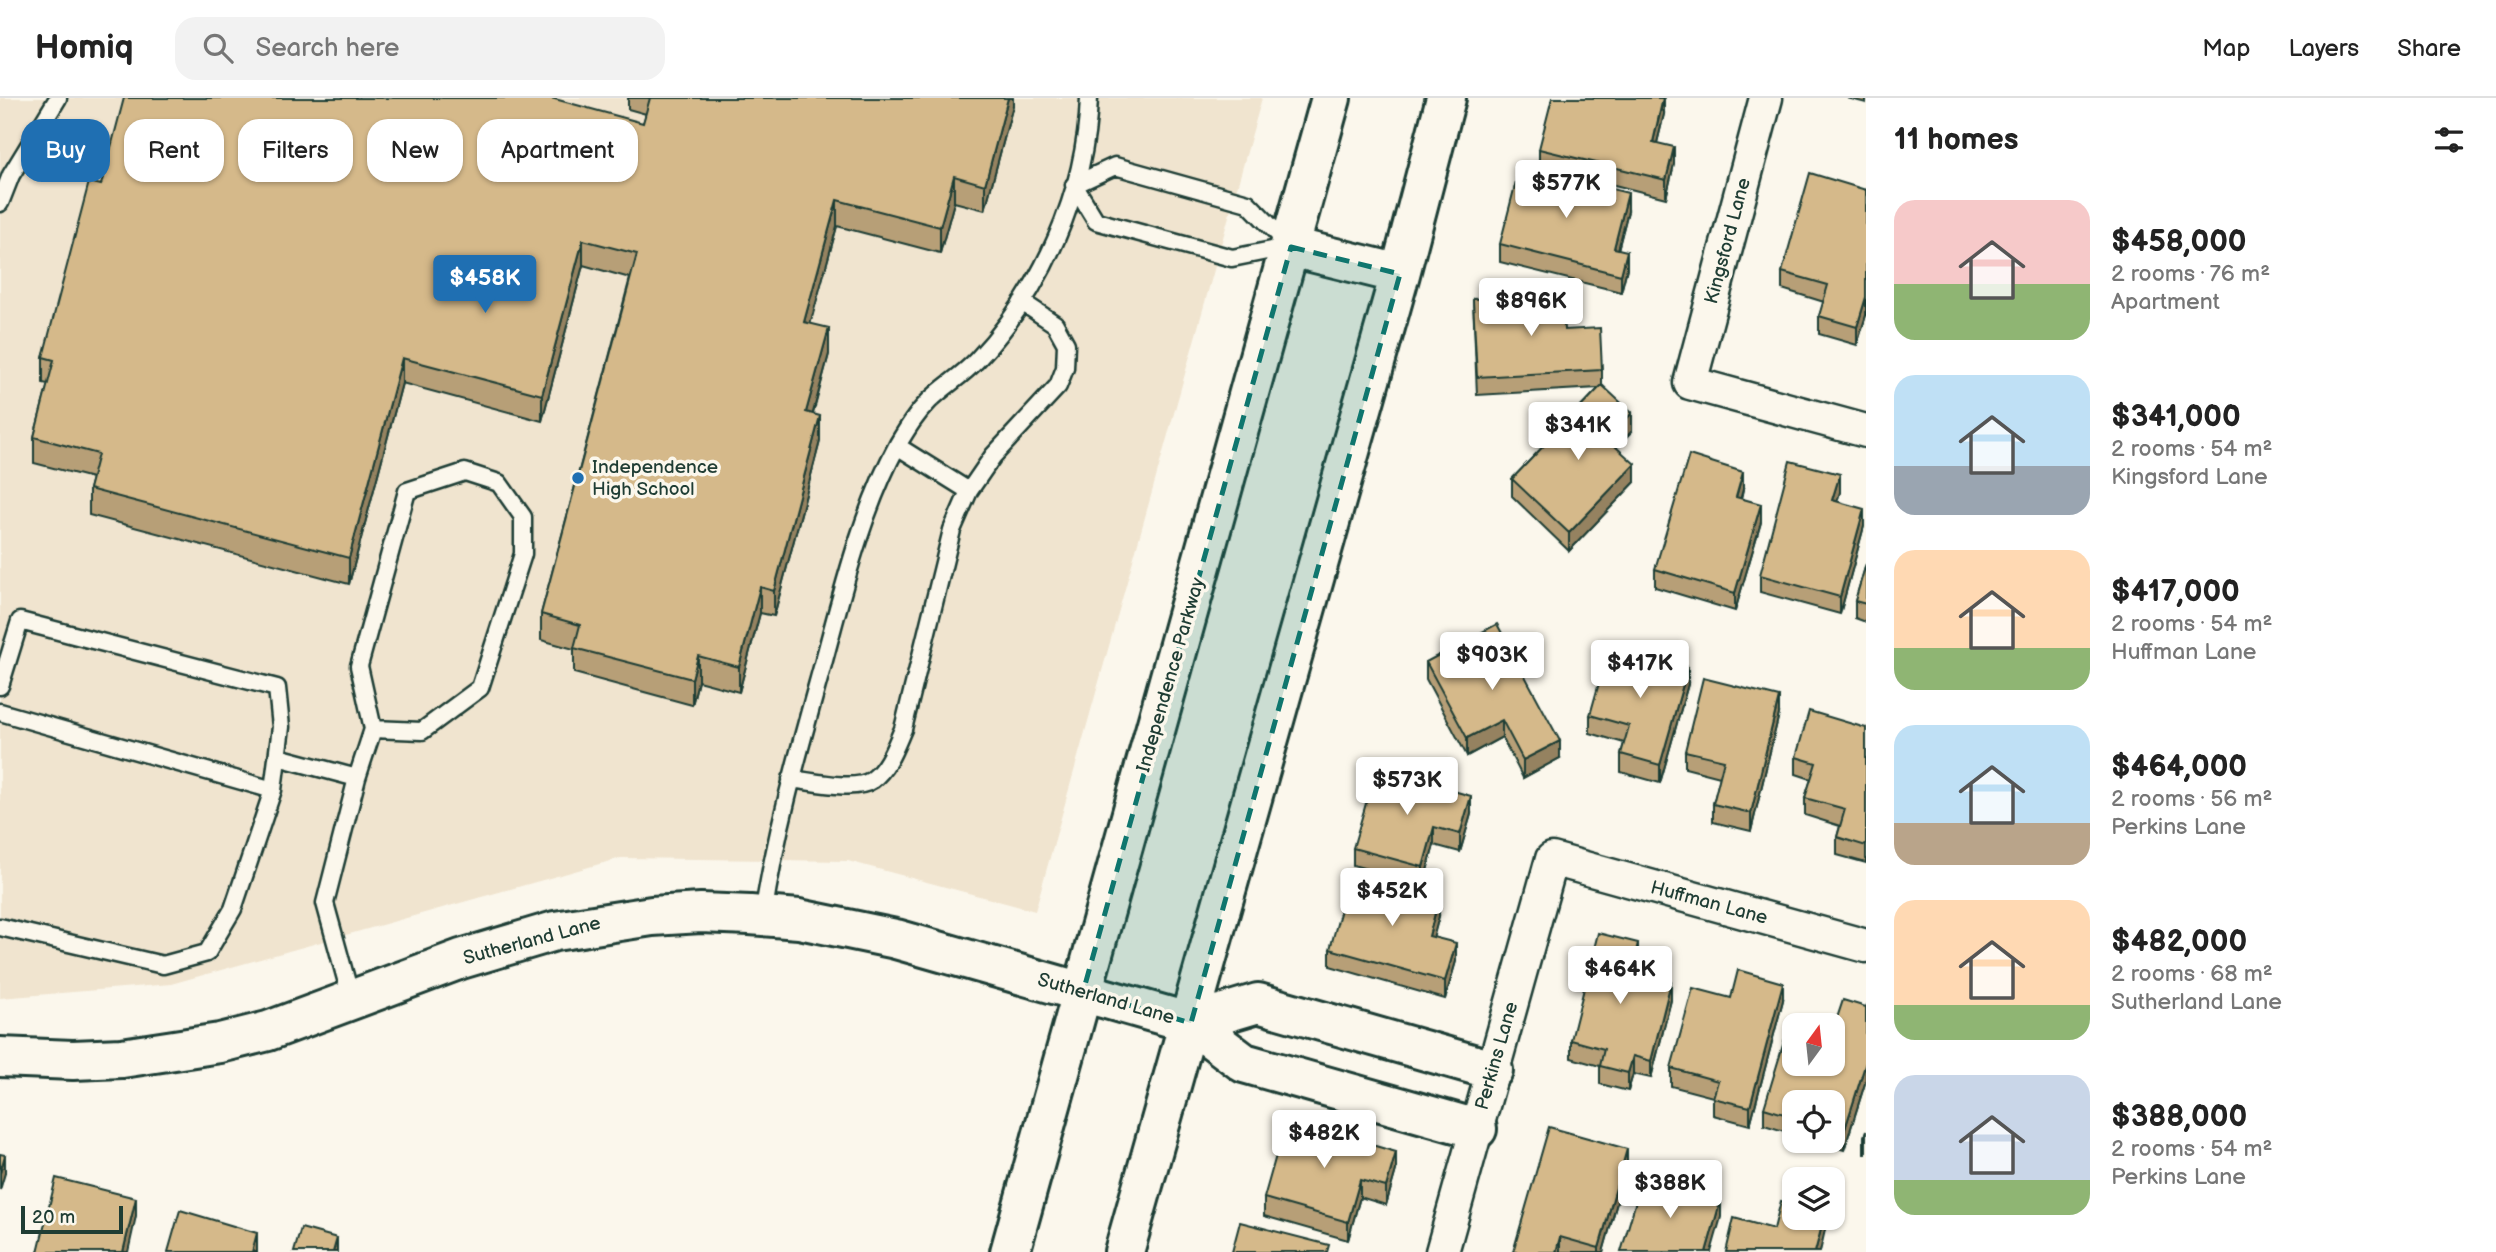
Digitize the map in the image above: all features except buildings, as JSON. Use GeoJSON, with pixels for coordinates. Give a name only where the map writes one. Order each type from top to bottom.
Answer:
{"type":"FeatureCollection","features":[{"type":"Feature","properties":{"kind":"main road","name":"Independence Parkway"},"geometry":{"type":"LineString","coordinates":[[1010,1252],[1331,98]]}},
{"type":"Feature","properties":{"kind":"main road"},"geometry":{"type":"LineString","coordinates":[[1124,1252],[1191,1023],[1400,274],[1446,98]]}},
{"type":"Feature","properties":{"kind":"main road"},"geometry":{"type":"LineString","coordinates":[[1291,247],[1400,274]]}},
{"type":"Feature","properties":{"kind":"main road","name":"Sutherland Lane"},"geometry":{"type":"LineString","coordinates":[[0,1057],[73,1060],[171,1052],[268,1031],[461,959],[555,931],[652,916],[701,913],[763,916],[811,921],[895,939],[1191,1023],[1244,1063],[1477,1129]]}},
{"type":"Feature","properties":{"kind":"main road","name":"Sutherland Lane"},"geometry":{"type":"LineString","coordinates":[[1191,1023],[1258,1003],[1493,1070]]}},
{"type":"Feature","properties":{"kind":"street","name":"Kingsford Lane"},"geometry":{"type":"LineString","coordinates":[[1766,98],[1690,383],[1866,431]]}},
{"type":"Feature","properties":{"kind":"street","name":"Huffman Lane"},"geometry":{"type":"LineString","coordinates":[[1552,859],[1866,946]]}},
{"type":"Feature","properties":{"kind":"street","name":"Perkins Lane"},"geometry":{"type":"LineString","coordinates":[[1443,1252],[1552,859]]}},
{"type":"Feature","properties":{"kind":"lane"},"geometry":{"type":"LineString","coordinates":[[0,203],[16,165],[58,98]]}},
{"type":"Feature","properties":{"kind":"lane"},"geometry":{"type":"LineString","coordinates":[[763,916],[770,870],[791,779],[854,548],[897,446],[912,421],[930,400],[977,360],[997,337],[1022,302],[1053,247],[1074,185],[1085,137],[1088,98]]}},
{"type":"Feature","properties":{"kind":"lane"},"geometry":{"type":"LineString","coordinates":[[1074,185],[1115,166],[1248,203],[1291,247]]}},
{"type":"Feature","properties":{"kind":"lane"},"geometry":{"type":"LineString","coordinates":[[1074,185],[1096,221],[1232,258],[1291,247]]}},
{"type":"Feature","properties":{"kind":"lane"},"geometry":{"type":"LineString","coordinates":[[791,779],[845,786],[871,781],[891,758],[902,729],[952,530],[969,491],[993,456],[1058,386],[1065,368],[1066,344],[1055,324],[1022,302]]}},
{"type":"Feature","properties":{"kind":"lane"},"geometry":{"type":"LineString","coordinates":[[897,446],[969,491]]}},
{"type":"Feature","properties":{"kind":"lane"},"geometry":{"type":"LineString","coordinates":[[352,1001],[325,903],[357,778],[373,729],[359,666],[407,491],[465,472],[499,483],[523,517],[523,554],[480,688],[422,731],[373,729]]}},
{"type":"Feature","properties":{"kind":"lane"},"geometry":{"type":"LineString","coordinates":[[0,686],[20,621],[277,688],[281,727],[273,790],[233,909],[207,953],[163,965],[0,927]]}},
{"type":"Feature","properties":{"kind":"lane"},"geometry":{"type":"LineString","coordinates":[[0,712],[273,790]]}},
{"type":"Feature","properties":{"kind":"lane"},"geometry":{"type":"LineString","coordinates":[[278,757],[357,778]]}},
{"type":"Feature","properties":{"kind":"highlighted area"},"geometry":{"type":"Polygon","coordinates":[[[1291,247],[1400,274],[1191,1023],[1083,992],[1291,247]]]}},
{"type":"Feature","properties":{"kind":"shaded area","name":"Independence High School"},"geometry":{"type":"Polygon","coordinates":[[[0,98],[1262,98],[1035,911],[848,861],[621,858],[171,984],[0,998],[0,98]]]}},
{"type":"Feature","properties":{"kind":"place","name":"Independence High School"},"geometry":{"type":"Point","coordinates":[578,478]}}]}
